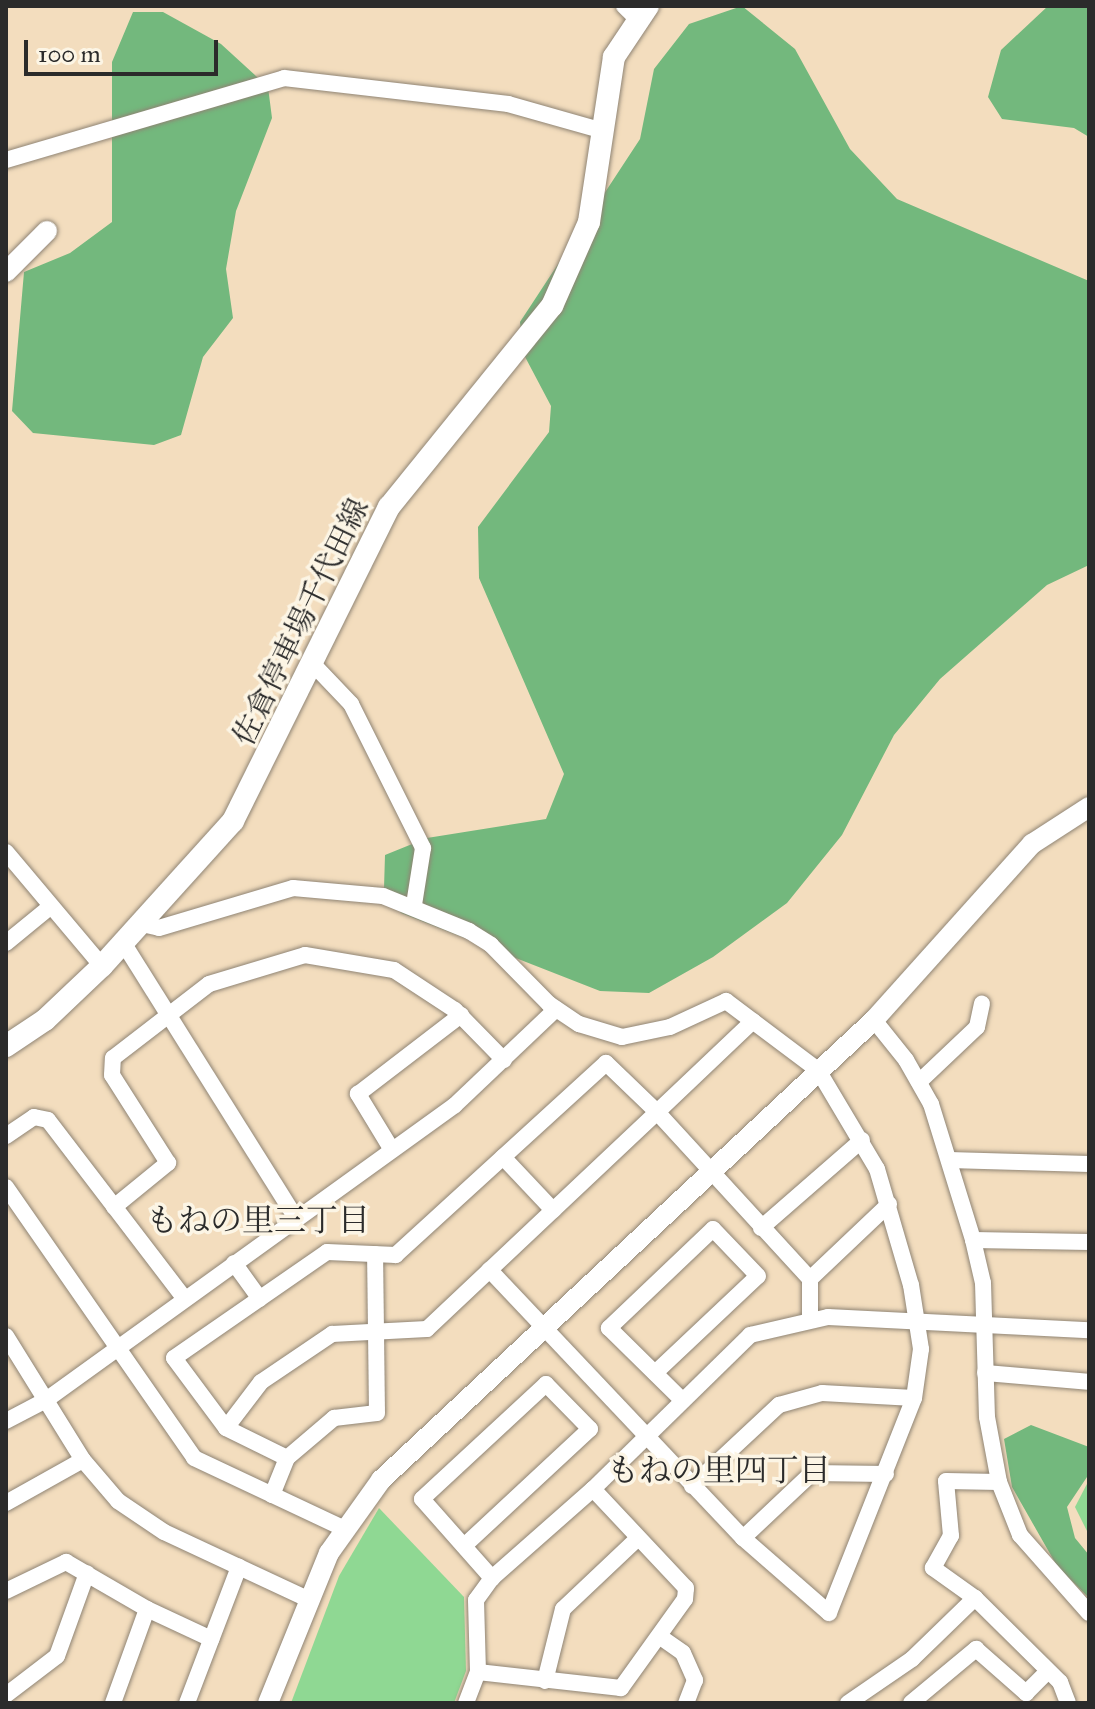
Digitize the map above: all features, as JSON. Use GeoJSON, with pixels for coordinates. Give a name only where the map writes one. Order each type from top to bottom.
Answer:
{"type":"FeatureCollection","features":[{"type":"Feature","properties":{"kind":"main road","name":"佐倉停車場千代田線"},"geometry":{"type":"LineString","coordinates":[[6,1046],[45,1020],[102,966],[233,821],[389,507],[552,306],[589,222],[600,130],[614,57],[636,10]]}},
{"type":"Feature","properties":{"kind":"street"},"geometry":{"type":"LineString","coordinates":[[6,160],[284,78],[508,104],[600,130]]}},
{"type":"Feature","properties":{"kind":"street"},"geometry":{"type":"LineString","coordinates":[[6,272],[47,231]]}},
{"type":"Feature","properties":{"kind":"street"},"geometry":{"type":"LineString","coordinates":[[312,663],[351,704],[423,848],[414,905]]}},
{"type":"Feature","properties":{"kind":"street"},"geometry":{"type":"LineString","coordinates":[[268,1703],[308,1599],[343,1528],[405,1456],[874,1020],[1032,844],[1089,807]]}},
{"type":"Feature","properties":{"kind":"street"},"geometry":{"type":"LineString","coordinates":[[6,852],[102,966]]}},
{"type":"Feature","properties":{"kind":"street"},"geometry":{"type":"LineString","coordinates":[[142,924],[159,928],[293,888],[369,893],[414,905],[491,945],[556,1009],[579,1024],[622,1037],[670,1027],[726,1001],[818,1070],[862,1140],[889,1204],[919,1322],[914,1398],[829,1613],[743,1538],[490,1270]]}},
{"type":"Feature","properties":{"kind":"street"},"geometry":{"type":"LineString","coordinates":[[6,943],[50,907]]}},
{"type":"Feature","properties":{"kind":"street"},"geometry":{"type":"LineString","coordinates":[[124,944],[296,1218]]}},
{"type":"Feature","properties":{"kind":"street"},"geometry":{"type":"LineString","coordinates":[[114,1207],[168,1163],[112,1075],[111,1063],[168,1011],[209,984],[305,955],[394,970],[461,1015],[504,1060]]}},
{"type":"Feature","properties":{"kind":"street"},"geometry":{"type":"LineString","coordinates":[[919,1082],[977,1027],[982,1004]]}},
{"type":"Feature","properties":{"kind":"street"},"geometry":{"type":"LineString","coordinates":[[6,1421],[46,1400],[455,1105],[556,1009]]}},
{"type":"Feature","properties":{"kind":"street"},"geometry":{"type":"LineString","coordinates":[[392,1150],[358,1094],[461,1015]]}},
{"type":"Feature","properties":{"kind":"street"},"geometry":{"type":"LineString","coordinates":[[874,1020],[919,1082],[949,1160],[973,1240],[986,1326],[985,1373],[999,1482],[1020,1535],[1089,1613]]}},
{"type":"Feature","properties":{"kind":"street"},"geometry":{"type":"LineString","coordinates":[[226,1428],[261,1382],[332,1334],[427,1329],[753,1021]]}},
{"type":"Feature","properties":{"kind":"street"},"geometry":{"type":"LineString","coordinates":[[287,1458],[226,1428],[174,1358],[327,1252],[396,1255],[606,1063],[657,1112],[708,1172],[810,1279],[810,1318]]}},
{"type":"Feature","properties":{"kind":"street"},"geometry":{"type":"LineString","coordinates":[[6,1136],[34,1117],[48,1120],[184,1298]]}},
{"type":"Feature","properties":{"kind":"street"},"geometry":{"type":"LineString","coordinates":[[761,1228],[862,1140]]}},
{"type":"Feature","properties":{"kind":"street"},"geometry":{"type":"LineString","coordinates":[[503,1157],[553,1210]]}},
{"type":"Feature","properties":{"kind":"street"},"geometry":{"type":"LineString","coordinates":[[949,1160],[1089,1164]]}},
{"type":"Feature","properties":{"kind":"street"},"geometry":{"type":"LineString","coordinates":[[6,1187],[194,1458],[343,1528]]}},
{"type":"Feature","properties":{"kind":"street"},"geometry":{"type":"LineString","coordinates":[[810,1279],[889,1204]]}},
{"type":"Feature","properties":{"kind":"street"},"geometry":{"type":"LineString","coordinates":[[655,1373],[758,1276],[713,1229],[609,1328],[681,1399]]}},
{"type":"Feature","properties":{"kind":"street"},"geometry":{"type":"LineString","coordinates":[[973,1240],[1089,1242]]}},
{"type":"Feature","properties":{"kind":"street"},"geometry":{"type":"LineString","coordinates":[[272,1495],[287,1458],[334,1418],[377,1413],[375,1254]]}},
{"type":"Feature","properties":{"kind":"street"},"geometry":{"type":"LineString","coordinates":[[234,1263],[260,1299]]}},
{"type":"Feature","properties":{"kind":"street"},"geometry":{"type":"LineString","coordinates":[[466,1703],[478,1672],[476,1600],[492,1578],[593,1489],[681,1399],[750,1335],[810,1318],[1089,1330]]}},
{"type":"Feature","properties":{"kind":"street"},"geometry":{"type":"LineString","coordinates":[[6,1336],[83,1460],[102,1485],[139,1518],[308,1599]]}},
{"type":"Feature","properties":{"kind":"street"},"geometry":{"type":"LineString","coordinates":[[985,1373],[1089,1382]]}},
{"type":"Feature","properties":{"kind":"street"},"geometry":{"type":"LineString","coordinates":[[464,1546],[590,1429],[546,1384],[422,1499],[492,1578]]}},
{"type":"Feature","properties":{"kind":"street"},"geometry":{"type":"LineString","coordinates":[[692,1486],[779,1405],[822,1393],[914,1398]]}},
{"type":"Feature","properties":{"kind":"street"},"geometry":{"type":"LineString","coordinates":[[6,1503],[83,1460]]}},
{"type":"Feature","properties":{"kind":"street"},"geometry":{"type":"LineString","coordinates":[[743,1538],[812,1473],[886,1474]]}},
{"type":"Feature","properties":{"kind":"street"},"geometry":{"type":"LineString","coordinates":[[999,1482],[946,1481],[951,1536],[933,1568],[1003,1621],[1060,1682],[1068,1703]]}},
{"type":"Feature","properties":{"kind":"street"},"geometry":{"type":"LineString","coordinates":[[478,1672],[621,1688],[688,1592],[593,1489]]}},
{"type":"Feature","properties":{"kind":"street"},"geometry":{"type":"LineString","coordinates":[[545,1681],[563,1609],[638,1538]]}},
{"type":"Feature","properties":{"kind":"street"},"geometry":{"type":"LineString","coordinates":[[6,1591],[60,1562],[87,1573],[147,1609],[211,1639]]}},
{"type":"Feature","properties":{"kind":"street"},"geometry":{"type":"LineString","coordinates":[[187,1703],[239,1567]]}},
{"type":"Feature","properties":{"kind":"street"},"geometry":{"type":"LineString","coordinates":[[6,1695],[57,1656],[87,1573]]}},
{"type":"Feature","properties":{"kind":"street"},"geometry":{"type":"LineString","coordinates":[[848,1703],[912,1659],[975,1598]]}},
{"type":"Feature","properties":{"kind":"street"},"geometry":{"type":"LineString","coordinates":[[113,1703],[147,1609]]}},
{"type":"Feature","properties":{"kind":"street"},"geometry":{"type":"LineString","coordinates":[[659,1636],[683,1653],[695,1680],[686,1703]]}},
{"type":"Feature","properties":{"kind":"street"},"geometry":{"type":"LineString","coordinates":[[911,1703],[976,1649],[1026,1693],[1048,1671]]}},
{"type":"Feature","properties":{"kind":"green space"},"geometry":{"type":"Polygon","coordinates":[[[742,6],[795,49],[850,149],[897,199],[1089,281],[1089,565],[1047,585],[940,679],[894,735],[842,835],[787,903],[713,957],[649,993],[600,991],[401,913],[384,888],[385,855],[427,838],[546,819],[564,774],[479,578],[478,527],[549,432],[551,406],[523,353],[520,322],[640,139],[654,69],[689,24],[742,6]]]}},
{"type":"Feature","properties":{"kind":"green space"},"geometry":{"type":"Polygon","coordinates":[[[1048,6],[1089,6],[1089,137],[1074,128],[1002,119],[988,97],[1001,50],[1048,6]]]}},
{"type":"Feature","properties":{"kind":"green space"},"geometry":{"type":"Polygon","coordinates":[[[133,12],[163,12],[221,44],[268,87],[272,118],[236,211],[226,269],[233,318],[203,357],[181,435],[154,445],[33,433],[12,411],[24,272],[70,253],[112,222],[112,62],[133,12]]]}},
{"type":"Feature","properties":{"kind":"green space"},"geometry":{"type":"Polygon","coordinates":[[[1031,1425],[1089,1447],[1089,1474],[1067,1507],[1075,1538],[1089,1555],[1089,1598],[1057,1566],[1012,1487],[1004,1439],[1031,1425]]]}},
{"type":"Feature","properties":{"kind":"green space"},"geometry":{"type":"Polygon","coordinates":[[[1089,1480],[1089,1535],[1075,1507],[1089,1480]]]}},
{"type":"Feature","properties":{"kind":"green space"},"geometry":{"type":"Polygon","coordinates":[[[379,1508],[464,1597],[466,1671],[454,1703],[291,1703],[339,1576],[379,1508]]]}},
{"type":"Feature","properties":{"kind":"district","name":"もねの里三丁目"},"geometry":{"type":"Point","coordinates":[258,1221]}},
{"type":"Feature","properties":{"kind":"district","name":"もねの里四丁目"},"geometry":{"type":"Point","coordinates":[719,1471]}}]}
